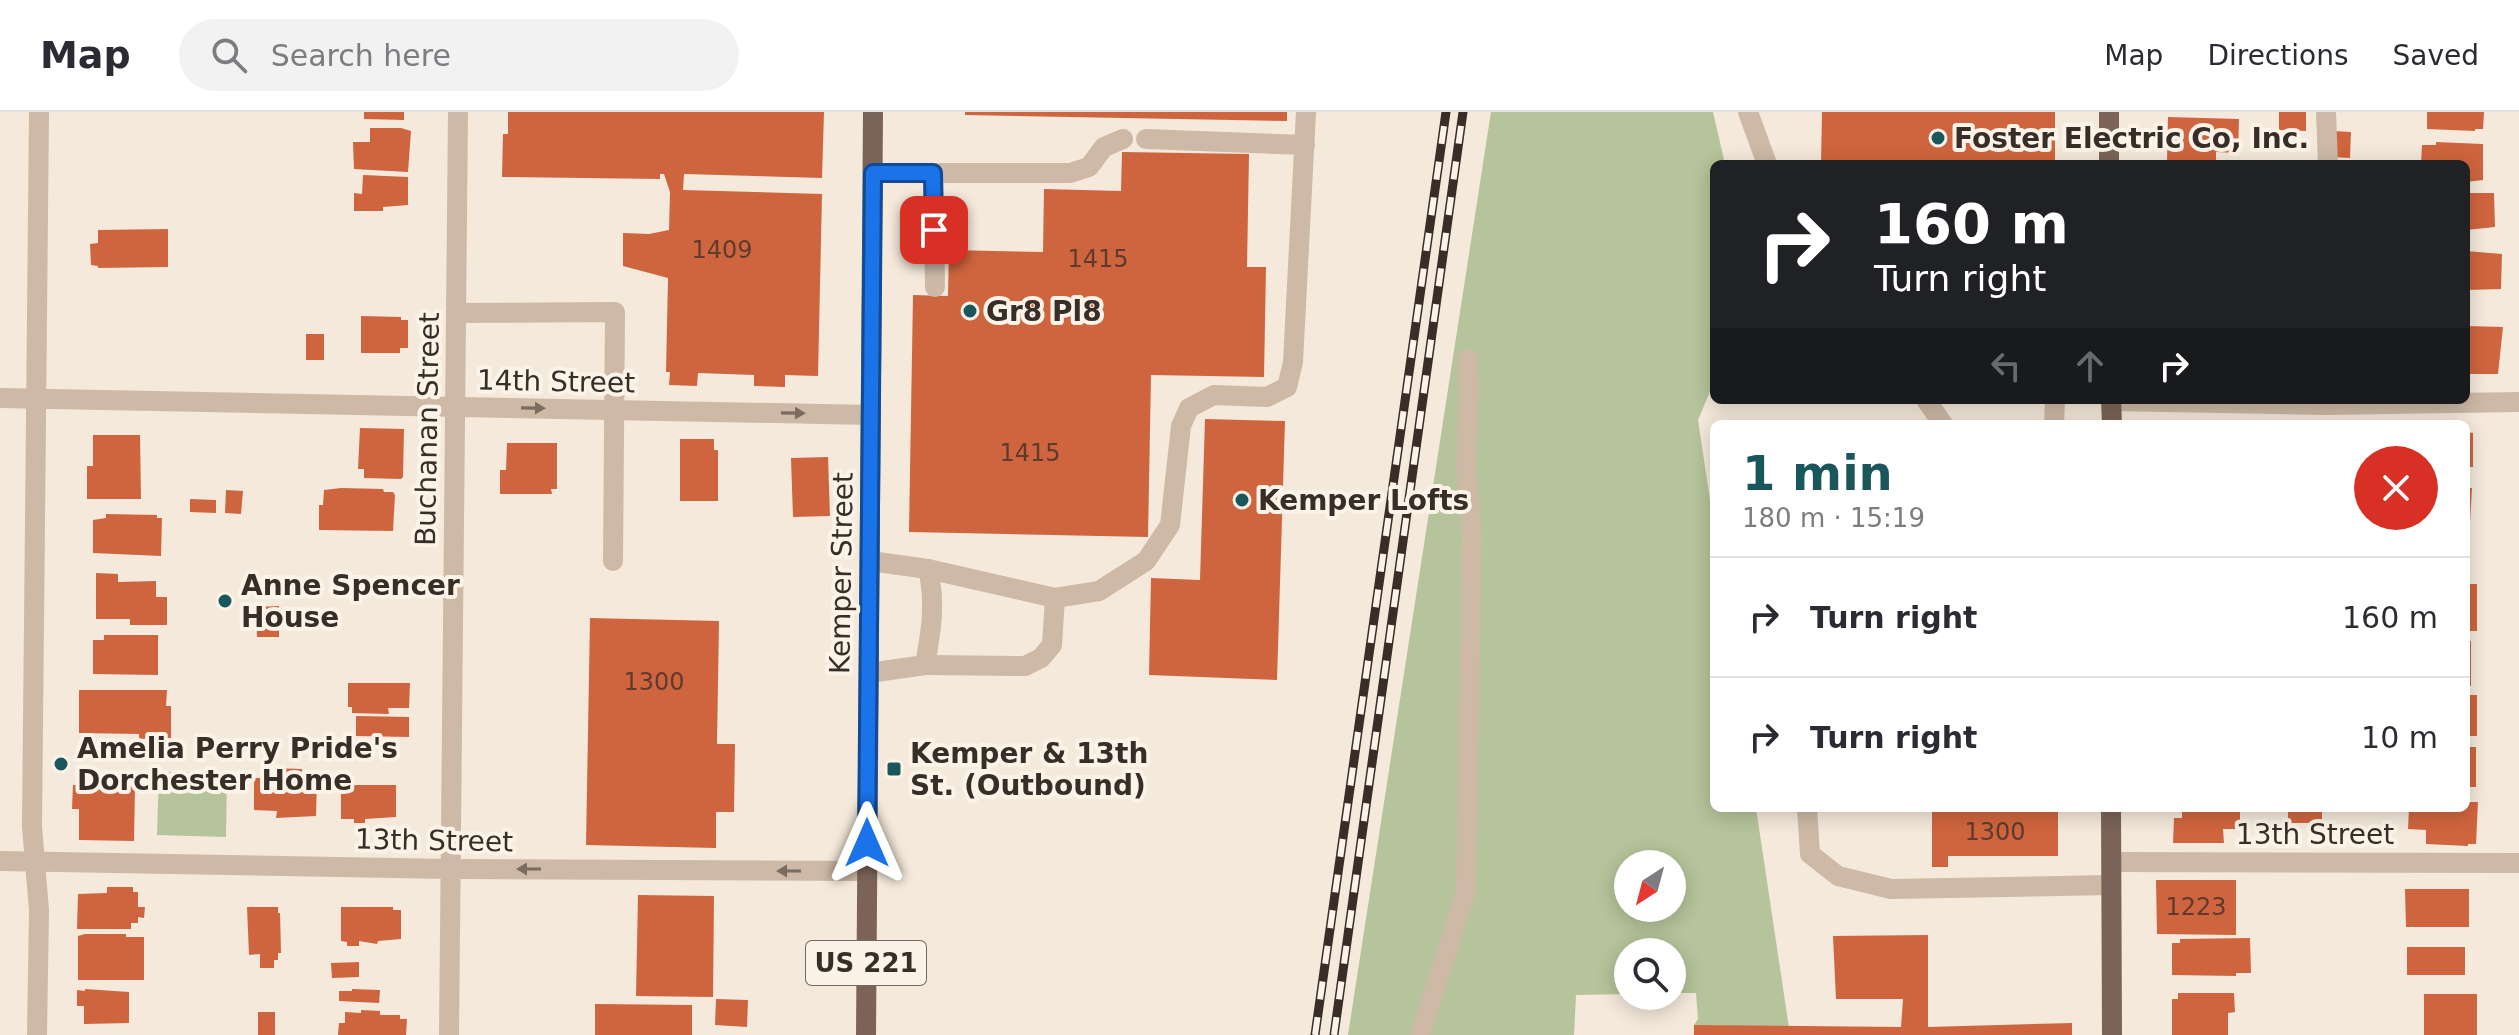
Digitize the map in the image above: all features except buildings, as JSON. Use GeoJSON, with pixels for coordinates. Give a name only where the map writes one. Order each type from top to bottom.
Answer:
{"type":"FeatureCollection","features":[{"type":"Feature","properties":{"kind":"main road","name":"Kemper Street"},"geometry":{"type":"LineString","coordinates":[[866,1035],[873,112]]}},
{"type":"Feature","properties":{"kind":"main road"},"geometry":{"type":"LineString","coordinates":[[2109,112],[2109,160]]}},
{"type":"Feature","properties":{"kind":"main road"},"geometry":{"type":"LineString","coordinates":[[2111,812],[2112,1035]]}},
{"type":"Feature","properties":{"kind":"street"},"geometry":{"type":"LineString","coordinates":[[37,1035],[39,910],[32,827],[39,112]]}},
{"type":"Feature","properties":{"kind":"street","name":"Buchanan Street"},"geometry":{"type":"LineString","coordinates":[[449,1035],[458,112]]}},
{"type":"Feature","properties":{"kind":"street"},"geometry":{"type":"LineString","coordinates":[[870,561],[928,569],[1055,598],[1099,591],[1146,561],[1170,525],[1181,426],[1189,408],[1214,395],[1267,397],[1287,387],[1293,362],[1306,112]]}},
{"type":"Feature","properties":{"kind":"street"},"geometry":{"type":"LineString","coordinates":[[1748,112],[1766,160]]}},
{"type":"Feature","properties":{"kind":"street"},"geometry":{"type":"LineString","coordinates":[[2326,112],[2328,160]]}},
{"type":"Feature","properties":{"kind":"street"},"geometry":{"type":"LineString","coordinates":[[873,173],[1070,173],[1089,167],[1104,147],[1123,139]]}},
{"type":"Feature","properties":{"kind":"street"},"geometry":{"type":"LineString","coordinates":[[1146,139],[1305,145]]}},
{"type":"Feature","properties":{"kind":"street"},"geometry":{"type":"LineString","coordinates":[[933,173],[935,287]]}},
{"type":"Feature","properties":{"kind":"street"},"geometry":{"type":"LineString","coordinates":[[456,313],[615,312],[613,561]]}},
{"type":"Feature","properties":{"kind":"street"},"geometry":{"type":"LineString","coordinates":[[1420,1035],[1466,891],[1472,536],[1466,467],[1468,359]]}},
{"type":"Feature","properties":{"kind":"street","name":"14th Street"},"geometry":{"type":"LineString","coordinates":[[0,398],[871,415]]}},
{"type":"Feature","properties":{"kind":"street"},"geometry":{"type":"LineString","coordinates":[[2470,402],[2519,402]]}},
{"type":"Feature","properties":{"kind":"street"},"geometry":{"type":"LineString","coordinates":[[925,665],[934,612],[928,569]]}},
{"type":"Feature","properties":{"kind":"street"},"geometry":{"type":"LineString","coordinates":[[869,673],[925,665],[1025,666],[1041,658],[1052,645],[1055,598]]}},
{"type":"Feature","properties":{"kind":"street"},"geometry":{"type":"LineString","coordinates":[[1807,812],[1810,854],[1838,876],[1891,889],[2111,885]]}},
{"type":"Feature","properties":{"kind":"street","name":"13th Street"},"geometry":{"type":"LineString","coordinates":[[0,861],[450,869],[867,871]]}},
{"type":"Feature","properties":{"kind":"street","name":"13th Street"},"geometry":{"type":"LineString","coordinates":[[2111,862],[2519,863]]}},
{"type":"Feature","properties":{"kind":"green space"},"geometry":{"type":"Polygon","coordinates":[[[1491,112],[1713,112],[1724,160],[1710,160],[1710,392],[1698,420],[1710,500],[1710,812],[1757,812],[1789,1028],[1694,1025],[1698,1019],[1696,993],[1686,993],[1686,938],[1614,938],[1614,994],[1576,995],[1574,1035],[1348,1035],[1491,112]]]}},
{"type":"Feature","properties":{"kind":"green space"},"geometry":{"type":"Polygon","coordinates":[[[159,772],[227,773],[226,837],[157,835],[159,772]]]}},
{"type":"Feature","properties":{"kind":"railway"},"geometry":{"type":"LineString","coordinates":[[1315,1035],[1446,112]]}},
{"type":"Feature","properties":{"kind":"railway"},"geometry":{"type":"LineString","coordinates":[[1334,1035],[1463,112]]}},
{"type":"Feature","properties":{"kind":"place","name":"Foster Electric Co, Inc."},"geometry":{"type":"Point","coordinates":[1938,138]}},
{"type":"Feature","properties":{"kind":"place","name":"Gr8 Pl8"},"geometry":{"type":"Point","coordinates":[970,311]}},
{"type":"Feature","properties":{"kind":"place","name":"Kemper Lofts"},"geometry":{"type":"Point","coordinates":[1242,500]}},
{"type":"Feature","properties":{"kind":"place","name":"Anne Spencer House"},"geometry":{"type":"Point","coordinates":[225,601]}},
{"type":"Feature","properties":{"kind":"place","name":"Amelia Perry Pride's Dorchester Home"},"geometry":{"type":"Point","coordinates":[61,764]}},
{"type":"Feature","properties":{"kind":"place","name":"Kemper & 13th St. (Outbound)"},"geometry":{"type":"Point","coordinates":[894,769]}},
{"type":"Feature","properties":{"kind":"route"},"geometry":{"type":"LineString","coordinates":[[867,843],[873,173],[933,173],[934,230]]}}]}
